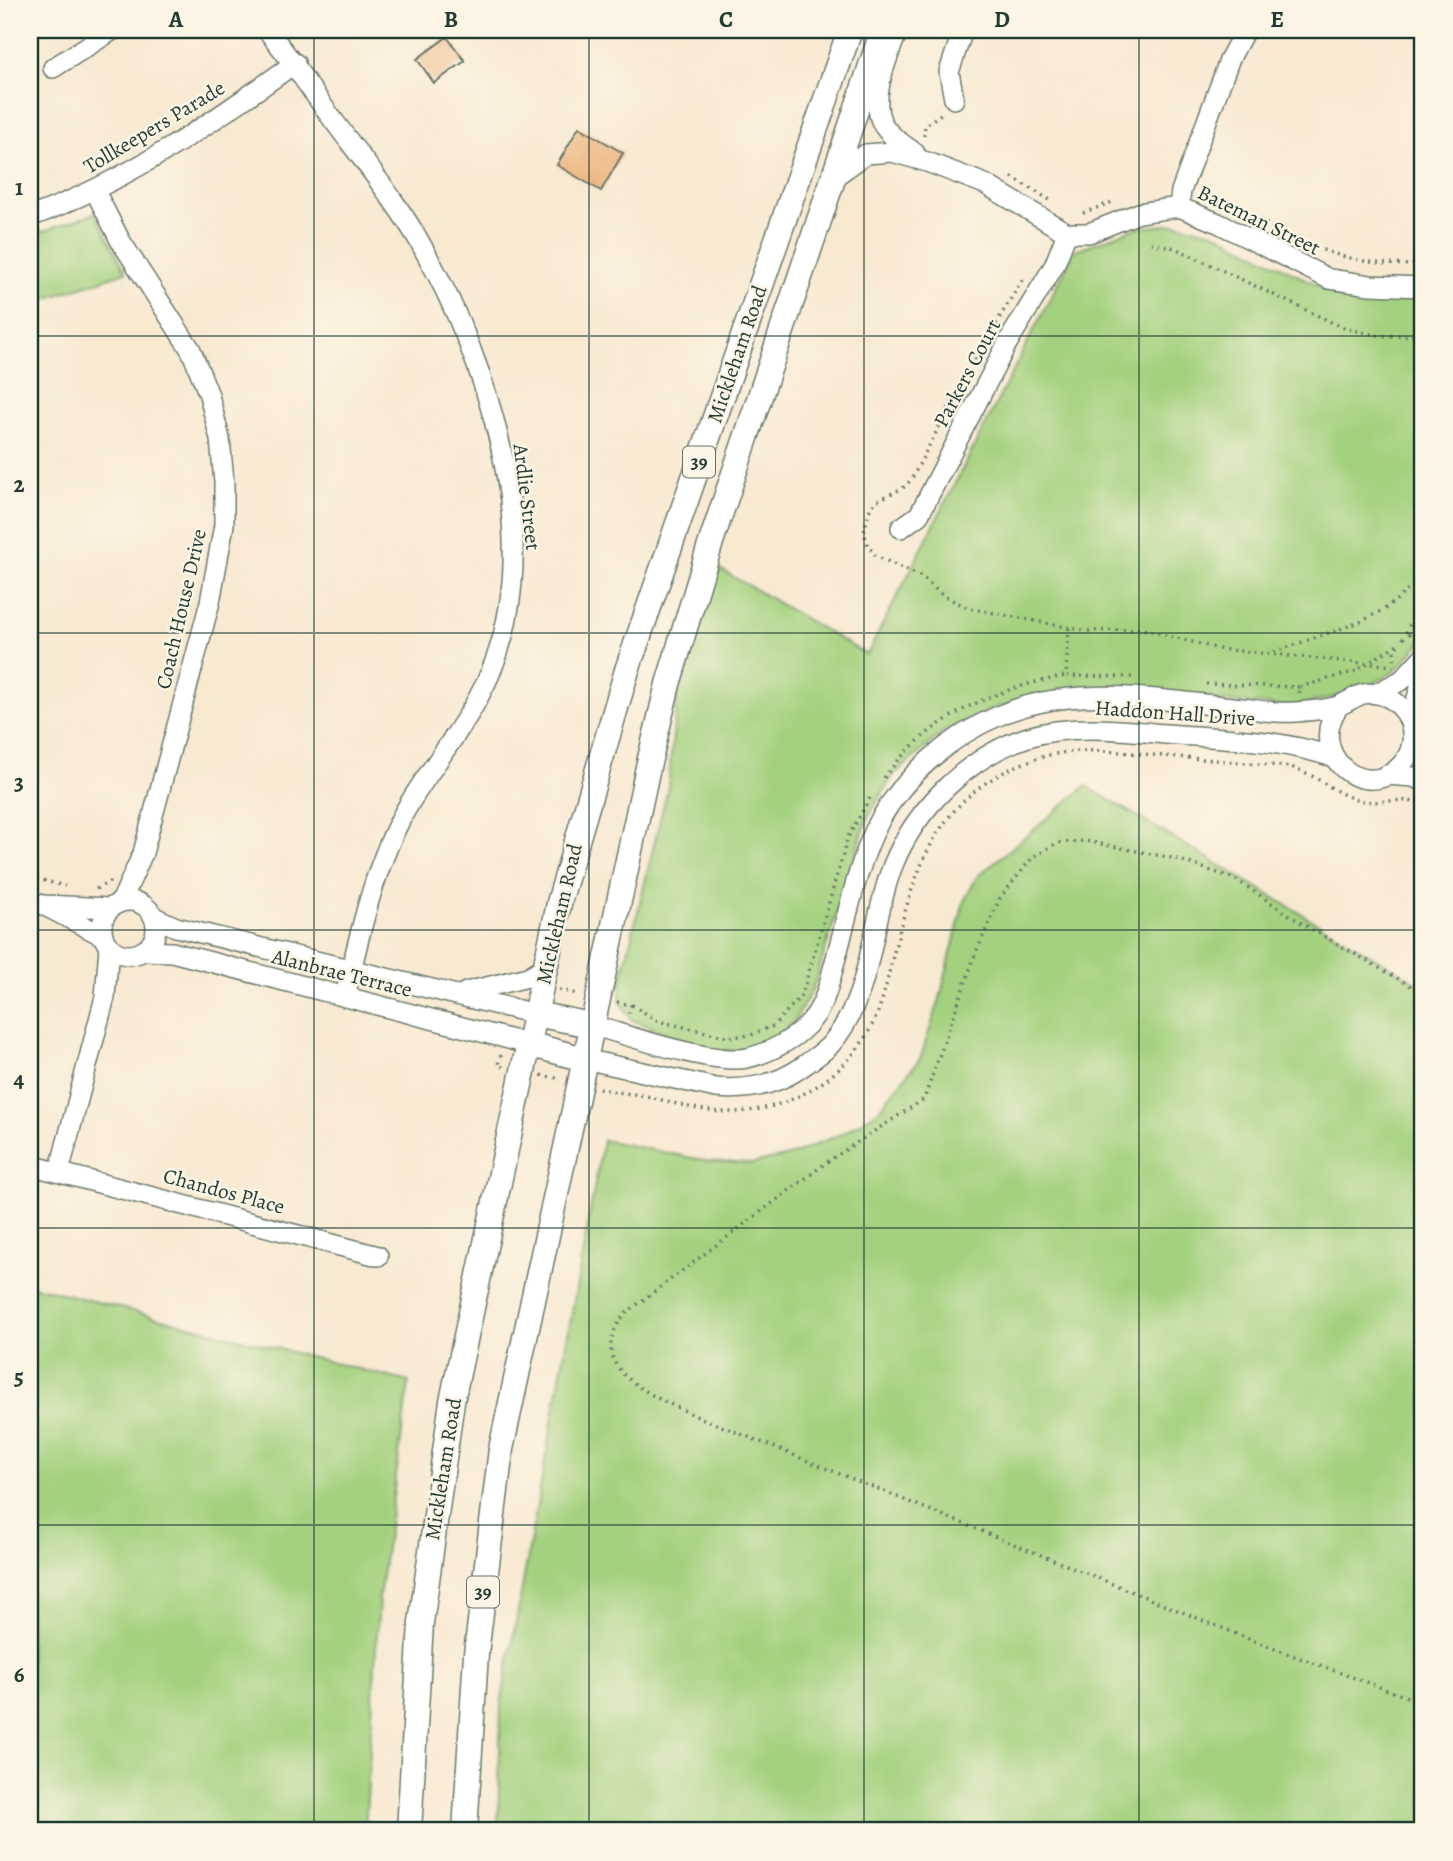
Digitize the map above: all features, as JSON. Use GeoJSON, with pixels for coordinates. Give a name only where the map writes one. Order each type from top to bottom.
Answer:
{"type":"FeatureCollection","features":[{"type":"Feature","properties":{"kind":"main road","name":"Mickleham Road"},"geometry":{"type":"LineString","coordinates":[[409,1831],[418,1665],[452,1402],[546,966],[590,788],[627,670],[850,30]]}},
{"type":"Feature","properties":{"kind":"main road","name":"Mickleham Road"},"geometry":{"type":"LineString","coordinates":[[465,1831],[476,1654],[501,1449],[591,1025],[668,684],[711,542],[883,30]]}},
{"type":"Feature","properties":{"kind":"main road"},"geometry":{"type":"LineString","coordinates":[[535,1014],[591,1025]]}},
{"type":"Feature","properties":{"kind":"main road"},"geometry":{"type":"LineString","coordinates":[[528,1044],[584,1059]]}},
{"type":"Feature","properties":{"kind":"street"},"geometry":{"type":"LineString","coordinates":[[53,68],[113,30]]}},
{"type":"Feature","properties":{"kind":"street","name":"Ardlie Street"},"geometry":{"type":"LineString","coordinates":[[267,30],[295,63],[416,237],[447,293],[478,369],[492,417],[511,528],[513,570],[510,602],[496,660],[474,707],[408,805],[391,839],[345,997]]}},
{"type":"Feature","properties":{"kind":"street"},"geometry":{"type":"LineString","coordinates":[[898,30],[883,75],[879,114],[894,138],[927,162]]}},
{"type":"Feature","properties":{"kind":"street"},"geometry":{"type":"LineString","coordinates":[[954,99],[949,72],[963,30]]}},
{"type":"Feature","properties":{"kind":"street"},"geometry":{"type":"LineString","coordinates":[[1180,200],[1230,58],[1245,30]]}},
{"type":"Feature","properties":{"kind":"street","name":"Tollkeepers Parade"},"geometry":{"type":"LineString","coordinates":[[30,217],[95,191],[199,132],[295,63]]}},
{"type":"Feature","properties":{"kind":"street"},"geometry":{"type":"LineString","coordinates":[[834,177],[856,160],[875,152],[892,152],[927,162],[1071,224]]}},
{"type":"Feature","properties":{"kind":"street","name":"Coach House Drive"},"geometry":{"type":"LineString","coordinates":[[95,191],[120,240],[191,350],[217,428],[224,482],[224,525],[218,569],[143,853],[116,905]]}},
{"type":"Feature","properties":{"kind":"street","name":"Bateman Street"},"geometry":{"type":"LineString","coordinates":[[1071,224],[1089,233],[1180,200],[1329,279],[1370,285],[1423,287]]}},
{"type":"Feature","properties":{"kind":"street","name":"Parkers Court"},"geometry":{"type":"LineString","coordinates":[[901,528],[919,515],[1008,342],[1054,266],[1071,224]]}},
{"type":"Feature","properties":{"kind":"street"},"geometry":{"type":"LineString","coordinates":[[1423,657],[1402,680],[1377,694],[1352,697],[1339,706],[1328,728],[1328,743],[1333,757],[1344,770],[1358,777],[1372,779],[1387,775],[1400,767],[1416,738],[1423,678]]}},
{"type":"Feature","properties":{"kind":"street"},"geometry":{"type":"LineString","coordinates":[[1377,694],[1391,698],[1403,708],[1416,738]]}},
{"type":"Feature","properties":{"kind":"street","name":"Haddon Hall Drive"},"geometry":{"type":"LineString","coordinates":[[591,1025],[714,1057],[745,1059],[774,1048],[801,1030],[814,1018],[826,995],[862,862],[881,819],[909,779],[949,743],[998,715],[1069,697],[1123,697],[1292,713],[1339,706]]}},
{"type":"Feature","properties":{"kind":"street","name":"Haddon Hall Drive"},"geometry":{"type":"LineString","coordinates":[[584,1059],[716,1088],[737,1089],[786,1079],[830,1045],[856,1006],[893,865],[914,827],[944,788],[984,758],[1028,737],[1113,730],[1295,744],[1333,757]]}},
{"type":"Feature","properties":{"kind":"street"},"geometry":{"type":"LineString","coordinates":[[1387,775],[1413,777],[1423,781]]}},
{"type":"Feature","properties":{"kind":"street","name":"Coach House Drive"},"geometry":{"type":"LineString","coordinates":[[143,853],[148,911]]}},
{"type":"Feature","properties":{"kind":"street"},"geometry":{"type":"LineString","coordinates":[[36,903],[116,905],[148,911],[155,936],[137,953],[105,997]]}},
{"type":"Feature","properties":{"kind":"street"},"geometry":{"type":"LineString","coordinates":[[36,903],[106,941],[137,953]]}},
{"type":"Feature","properties":{"kind":"street"},"geometry":{"type":"LineString","coordinates":[[59,1171],[105,997],[106,941],[102,921],[116,905]]}},
{"type":"Feature","properties":{"kind":"street","name":"Alanbrae Terrace"},"geometry":{"type":"LineString","coordinates":[[148,911],[176,927],[535,1014]]}},
{"type":"Feature","properties":{"kind":"street","name":"Alanbrae Terrace"},"geometry":{"type":"LineString","coordinates":[[137,953],[172,952],[528,1044]]}},
{"type":"Feature","properties":{"kind":"street"},"geometry":{"type":"LineString","coordinates":[[455,993],[483,990],[528,977],[546,966]]}},
{"type":"Feature","properties":{"kind":"street","name":"Chandos Place"},"geometry":{"type":"LineString","coordinates":[[30,1165],[378,1256]]}},
{"type":"Feature","properties":{"kind":"path"},"geometry":{"type":"LineString","coordinates":[[926,141],[923,134],[925,125],[944,111],[954,99]]}},
{"type":"Feature","properties":{"kind":"path"},"geometry":{"type":"LineString","coordinates":[[1006,174],[1053,202]]}},
{"type":"Feature","properties":{"kind":"path"},"geometry":{"type":"LineString","coordinates":[[1071,224],[1124,198]]}},
{"type":"Feature","properties":{"kind":"path"},"geometry":{"type":"LineString","coordinates":[[1180,200],[1229,202],[1273,228],[1334,255],[1369,262],[1423,264]]}},
{"type":"Feature","properties":{"kind":"path"},"geometry":{"type":"LineString","coordinates":[[1152,243],[1175,248],[1346,329],[1381,336],[1423,335]]}},
{"type":"Feature","properties":{"kind":"path"},"geometry":{"type":"LineString","coordinates":[[1028,271],[1002,309],[911,480],[904,488],[876,501],[869,510],[864,532],[868,546],[876,556],[922,577],[942,595],[968,608],[1087,631],[1143,629],[1219,649],[1373,662],[1396,668],[1394,651],[1423,596]]}},
{"type":"Feature","properties":{"kind":"path"},"geometry":{"type":"LineString","coordinates":[[1272,653],[1281,647],[1329,635],[1360,622],[1388,607],[1423,578]]}},
{"type":"Feature","properties":{"kind":"path"},"geometry":{"type":"LineString","coordinates":[[1300,687],[1346,675],[1373,662],[1423,623]]}},
{"type":"Feature","properties":{"kind":"path"},"geometry":{"type":"LineString","coordinates":[[608,1091],[703,1109],[755,1111],[807,1092],[831,1077],[848,1060],[876,1017],[918,866],[936,834],[955,809],[980,787],[1033,760],[1063,752],[1101,750],[1290,767],[1308,771],[1356,800],[1371,803],[1401,799],[1423,806]]}},
{"type":"Feature","properties":{"kind":"path"},"geometry":{"type":"LineString","coordinates":[[1423,993],[1303,924],[1235,879],[1177,859],[1086,841],[1057,843],[1032,858],[1000,898],[975,955],[923,1099],[830,1160],[627,1312],[613,1328],[610,1347],[618,1370],[647,1393],[694,1415],[1259,1643],[1423,1703]]}},
{"type":"Feature","properties":{"kind":"path"},"geometry":{"type":"LineString","coordinates":[[30,877],[75,889]]}},
{"type":"Feature","properties":{"kind":"path"},"geometry":{"type":"LineString","coordinates":[[88,892],[119,877]]}},
{"type":"Feature","properties":{"kind":"green space"},"geometry":{"type":"Polygon","coordinates":[[[95,213],[126,272],[30,304],[30,236],[95,213]]]}},
{"type":"Feature","properties":{"kind":"green space"},"geometry":{"type":"Polygon","coordinates":[[[1176,224],[1214,232],[1321,287],[1363,295],[1423,299],[1423,640],[1395,671],[1374,683],[1335,697],[1289,707],[1121,692],[997,707],[942,733],[894,775],[868,816],[813,988],[794,1022],[769,1041],[739,1051],[712,1051],[632,1020],[620,1001],[622,977],[668,787],[677,695],[720,569],[867,655],[1075,250],[1136,228],[1176,224]]]}},
{"type":"Feature","properties":{"kind":"green space"},"geometry":{"type":"Polygon","coordinates":[[[1086,786],[1423,986],[1423,1831],[498,1831],[501,1705],[603,1140],[707,1161],[752,1164],[792,1155],[843,1133],[878,1111],[920,1059],[939,1002],[964,901],[977,877],[1086,786]]]}},
{"type":"Feature","properties":{"kind":"green space"},"geometry":{"type":"Polygon","coordinates":[[[30,1285],[409,1382],[379,1598],[365,1831],[30,1831],[30,1285]]]}},
{"type":"Feature","properties":{"kind":"building"},"geometry":{"type":"Polygon","coordinates":[[[447,37],[465,61],[434,83],[417,59],[447,37]]]}},
{"type":"Feature","properties":{"kind":"building"},"geometry":{"type":"Polygon","coordinates":[[[579,127],[623,153],[601,191],[557,165],[579,127]]]}}]}
